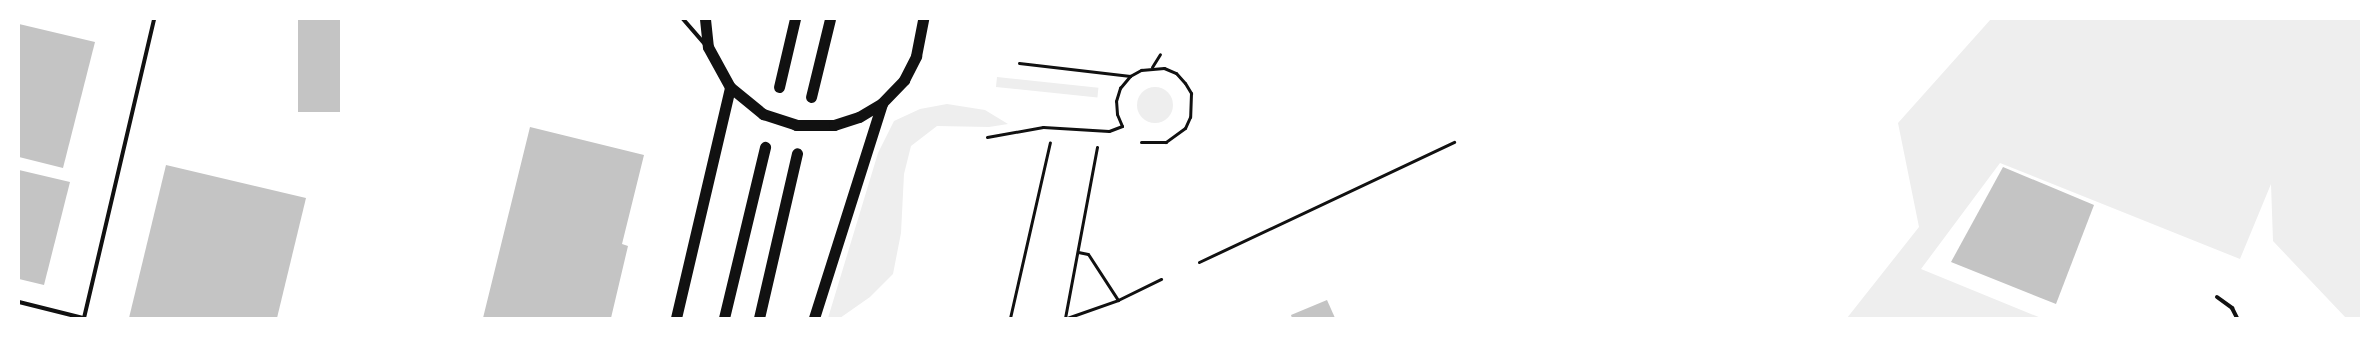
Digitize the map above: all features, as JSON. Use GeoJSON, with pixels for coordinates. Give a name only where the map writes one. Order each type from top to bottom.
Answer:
{"type":"FeatureCollection","features":[{"type":"Feature","properties":{"kind":"highway"},"geometry":{"type":"LineString","coordinates":[[705,19],[708,47],[730,86],[763,114],[796,126],[834,125],[859,117],[882,103],[904,80],[916,56],[923,19]]}},
{"type":"Feature","properties":{"kind":"highway"},"geometry":{"type":"LineString","coordinates":[[779,87],[795,19]]}},
{"type":"Feature","properties":{"kind":"highway"},"geometry":{"type":"LineString","coordinates":[[811,97],[830,19]]}},
{"type":"Feature","properties":{"kind":"highway"},"geometry":{"type":"LineString","coordinates":[[676,318],[730,86]]}},
{"type":"Feature","properties":{"kind":"highway"},"geometry":{"type":"LineString","coordinates":[[814,318],[882,103]]}},
{"type":"Feature","properties":{"kind":"highway"},"geometry":{"type":"LineString","coordinates":[[724,318],[765,147]]}},
{"type":"Feature","properties":{"kind":"highway"},"geometry":{"type":"LineString","coordinates":[[759,318],[797,153]]}},
{"type":"Feature","properties":{"kind":"street"},"geometry":{"type":"LineString","coordinates":[[19,302],[83,318],[154,19]]}},
{"type":"Feature","properties":{"kind":"street"},"geometry":{"type":"LineString","coordinates":[[683,19],[708,47]]}},
{"type":"Feature","properties":{"kind":"street"},"geometry":{"type":"LineString","coordinates":[[2217,297],[2232,308],[2237,318]]}},
{"type":"Feature","properties":{"kind":"lane"},"geometry":{"type":"LineString","coordinates":[[1152,67],[1160,54]]}},
{"type":"Feature","properties":{"kind":"lane"},"geometry":{"type":"LineString","coordinates":[[1019,63],[1130,76]]}},
{"type":"Feature","properties":{"kind":"lane"},"geometry":{"type":"LineString","coordinates":[[987,137],[1044,127],[1109,131],[1122,126],[1117,114],[1116,101],[1120,88],[1130,76],[1141,70],[1152,67],[1164,68],[1176,73],[1185,83],[1192,105],[1185,128],[1166,142],[1141,142]]}},
{"type":"Feature","properties":{"kind":"lane"},"geometry":{"type":"LineString","coordinates":[[1010,318],[1050,142]]}},
{"type":"Feature","properties":{"kind":"lane"},"geometry":{"type":"LineString","coordinates":[[1199,262],[1454,142]]}},
{"type":"Feature","properties":{"kind":"lane"},"geometry":{"type":"LineString","coordinates":[[1097,147],[1066,318],[1118,300],[1161,279]]}},
{"type":"Feature","properties":{"kind":"lane"},"geometry":{"type":"LineString","coordinates":[[1078,252],[1088,254],[1118,300]]}},
{"type":"Feature","properties":{"kind":"shaded area"},"geometry":{"type":"Polygon","coordinates":[[[1991,19],[2361,19],[2361,318],[2346,318],[2273,241],[2271,184],[2240,259],[2000,163],[1921,269],[2041,318],[1847,318],[1919,227],[1898,123],[1991,19]]]}},
{"type":"Feature","properties":{"kind":"shaded area"},"geometry":{"type":"Polygon","coordinates":[[[997,77],[1098,88],[1097,98],[996,87],[997,77]]]}},
{"type":"Feature","properties":{"kind":"shaded area"},"geometry":{"type":"Polygon","coordinates":[[[1159,87],[1168,92],[1172,98],[1172,112],[1168,118],[1159,123],[1151,123],[1142,118],[1138,112],[1137,101],[1142,92],[1148,88],[1159,87]]]}},
{"type":"Feature","properties":{"kind":"shaded area"},"geometry":{"type":"Polygon","coordinates":[[[947,104],[985,110],[1008,124],[989,127],[937,126],[911,146],[904,174],[901,233],[893,274],[870,297],[840,318],[828,318],[878,153],[894,121],[920,109],[947,104]]]}},
{"type":"Feature","properties":{"kind":"building"},"geometry":{"type":"Polygon","coordinates":[[[298,19],[340,19],[340,112],[298,112],[298,19]]]}},
{"type":"Feature","properties":{"kind":"building"},"geometry":{"type":"Polygon","coordinates":[[[19,24],[95,42],[63,168],[19,157],[19,24]]]}},
{"type":"Feature","properties":{"kind":"building"},"geometry":{"type":"Polygon","coordinates":[[[530,127],[644,155],[622,244],[628,246],[611,318],[483,318],[530,127]]]}},
{"type":"Feature","properties":{"kind":"building"},"geometry":{"type":"Polygon","coordinates":[[[166,165],[306,198],[277,318],[129,318],[166,165]]]}},
{"type":"Feature","properties":{"kind":"building"},"geometry":{"type":"Polygon","coordinates":[[[2003,167],[2094,205],[2056,304],[1951,262],[2003,167]]]}},
{"type":"Feature","properties":{"kind":"building"},"geometry":{"type":"Polygon","coordinates":[[[19,170],[70,182],[44,285],[19,279],[19,170]]]}},
{"type":"Feature","properties":{"kind":"building"},"geometry":{"type":"Polygon","coordinates":[[[1327,300],[1335,318],[1292,318],[1291,315],[1327,300]]]}}]}
